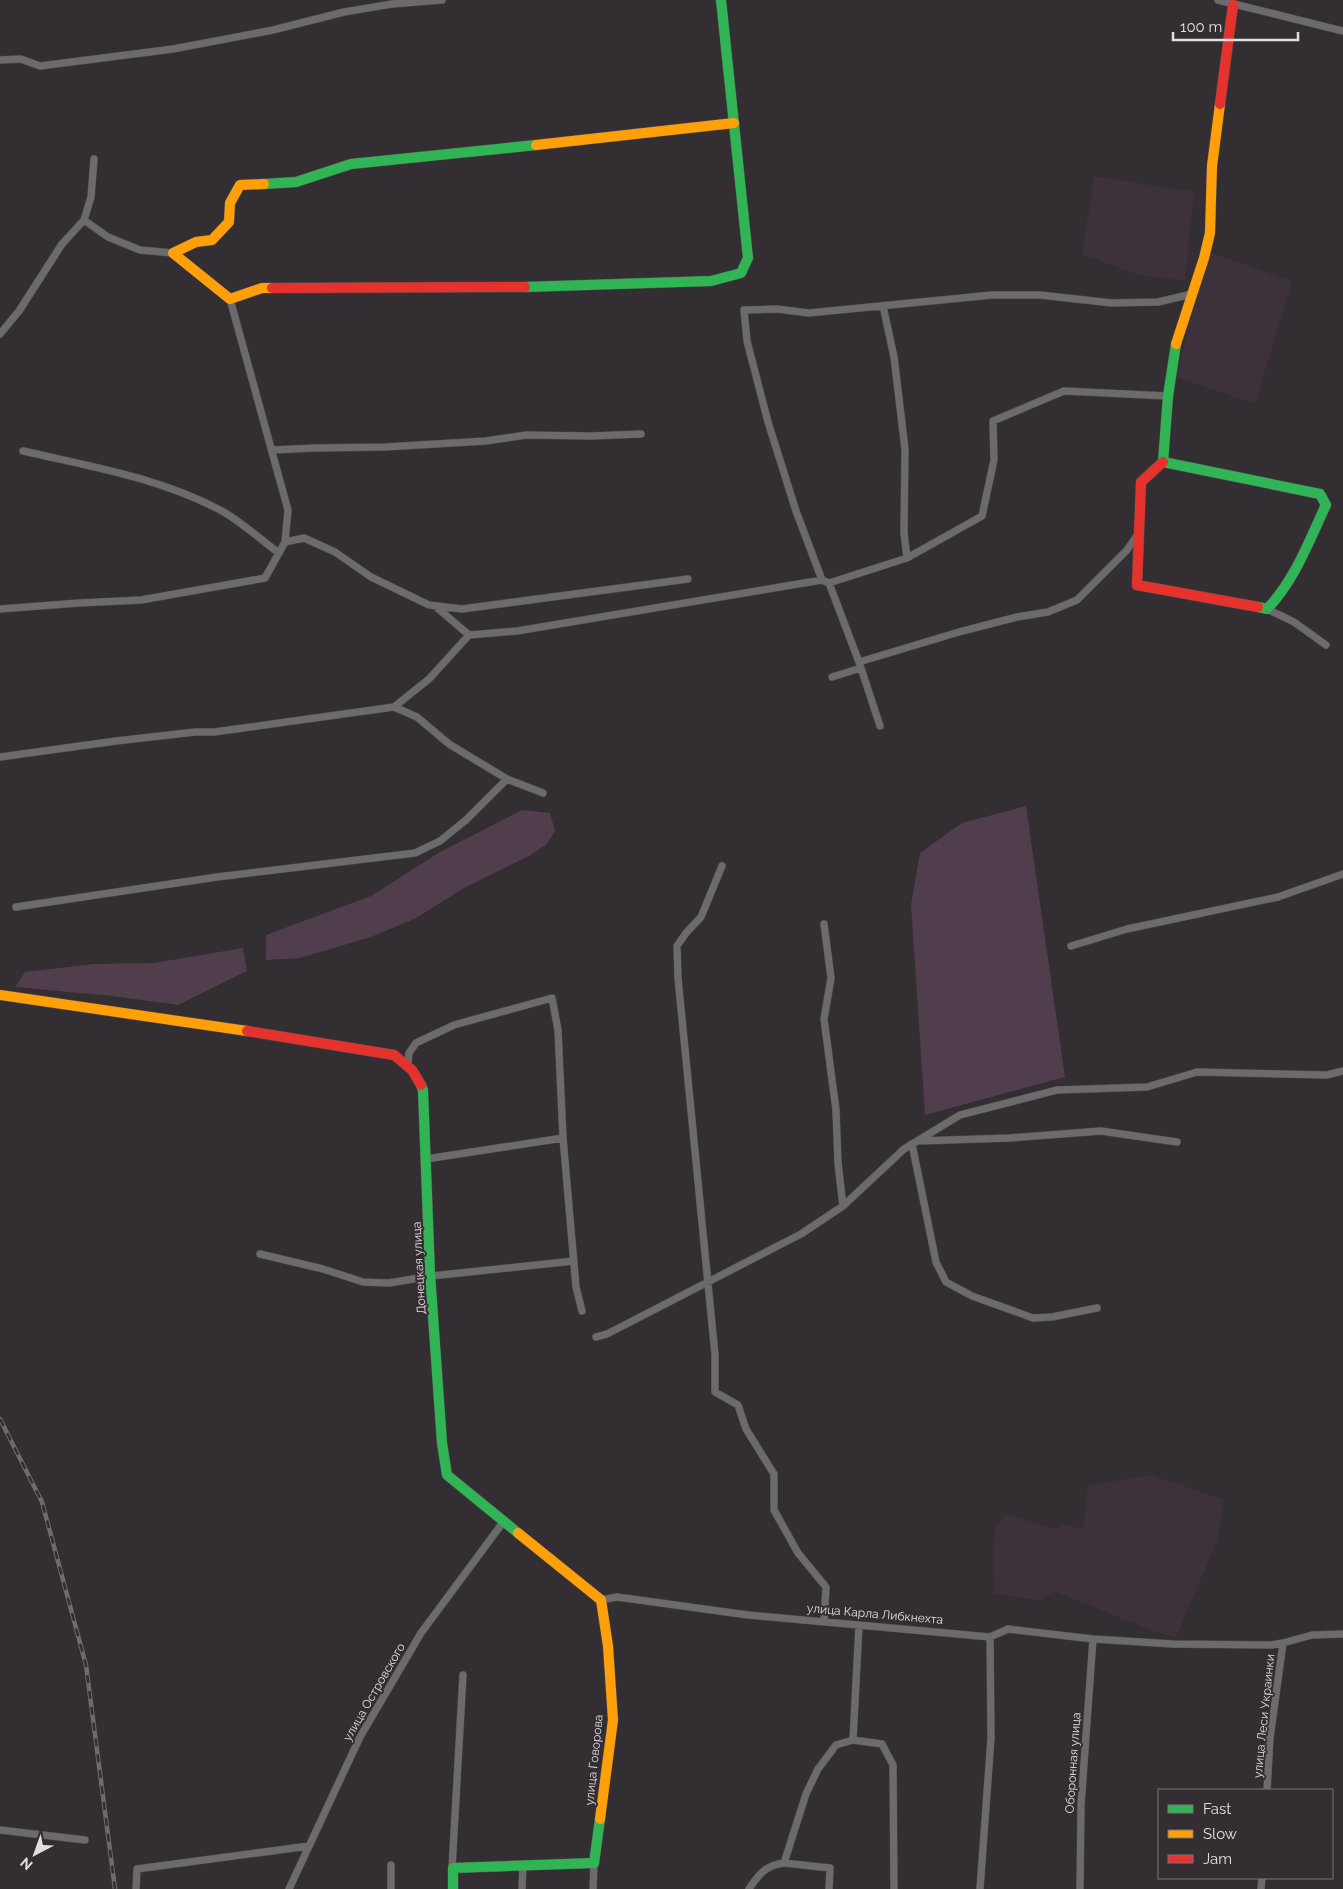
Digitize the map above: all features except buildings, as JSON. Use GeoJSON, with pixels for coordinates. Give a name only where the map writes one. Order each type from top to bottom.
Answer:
{"type":"FeatureCollection","features":[{"type":"Feature","properties":{"kind":"street"},"geometry":{"type":"LineString","coordinates":[[0,60],[21,59],[40,66],[173,49],[272,30],[344,12],[392,4],[442,0]]}},
{"type":"Feature","properties":{"kind":"street"},"geometry":{"type":"LineString","coordinates":[[230,298],[262,288],[310,290],[510,287],[711,281],[741,273],[748,258],[720,0]]}},
{"type":"Feature","properties":{"kind":"street"},"geometry":{"type":"LineString","coordinates":[[1218,0],[1343,32]]}},
{"type":"Feature","properties":{"kind":"street"},"geometry":{"type":"LineString","coordinates":[[1233,5],[1212,166],[1210,233],[1175,347],[1168,396],[1163,462],[1141,482],[1138,506],[1137,585],[1268,609],[1294,622],[1326,645]]}},
{"type":"Feature","properties":{"kind":"street"},"geometry":{"type":"LineString","coordinates":[[84,220],[108,237],[140,250],[173,253],[196,242],[212,240],[229,222],[230,203],[240,185],[296,182],[351,164],[734,123]]}},
{"type":"Feature","properties":{"kind":"street"},"geometry":{"type":"LineString","coordinates":[[0,334],[19,311],[62,244],[84,220],[91,197],[94,159]]}},
{"type":"Feature","properties":{"kind":"street"},"geometry":{"type":"LineString","coordinates":[[0,609],[79,602],[141,600],[265,578],[285,542],[288,510],[230,298],[173,253]]}},
{"type":"Feature","properties":{"kind":"street"},"geometry":{"type":"LineString","coordinates":[[822,580],[796,511],[768,422],[747,341],[744,310],[777,309],[809,313],[992,295],[1040,295],[1112,303],[1158,302],[1192,294]]}},
{"type":"Feature","properties":{"kind":"street"},"geometry":{"type":"LineString","coordinates":[[884,306],[894,357],[905,449],[904,533],[907,558]]}},
{"type":"Feature","properties":{"kind":"street"},"geometry":{"type":"LineString","coordinates":[[0,757],[125,740],[195,732],[214,732],[394,707],[429,679],[469,635],[517,631],[822,580],[829,583],[907,558],[982,516],[994,460],[993,421],[1064,390],[1168,396]]}},
{"type":"Feature","properties":{"kind":"street"},"geometry":{"type":"LineString","coordinates":[[273,450],[486,441],[526,435],[591,436],[641,434]]}},
{"type":"Feature","properties":{"kind":"street"},"geometry":{"type":"LineString","coordinates":[[23,451],[126,476],[184,493],[222,510],[279,553]]}},
{"type":"Feature","properties":{"kind":"street"},"geometry":{"type":"LineString","coordinates":[[1163,462],[1320,494],[1326,505],[1297,566],[1275,602],[1268,609]]}},
{"type":"Feature","properties":{"kind":"street"},"geometry":{"type":"LineString","coordinates":[[832,677],[860,665],[959,632],[1017,617],[1048,612],[1077,600],[1127,550],[1138,533]]}},
{"type":"Feature","properties":{"kind":"street"},"geometry":{"type":"LineString","coordinates":[[285,542],[304,538],[335,552],[371,577],[428,605],[462,609],[688,579]]}},
{"type":"Feature","properties":{"kind":"street"},"geometry":{"type":"LineString","coordinates":[[829,583],[860,665],[880,726]]}},
{"type":"Feature","properties":{"kind":"street"},"geometry":{"type":"LineString","coordinates":[[435,606],[469,635]]}},
{"type":"Feature","properties":{"kind":"street"},"geometry":{"type":"LineString","coordinates":[[394,707],[417,717],[449,744],[507,779],[543,794]]}},
{"type":"Feature","properties":{"kind":"street"},"geometry":{"type":"LineString","coordinates":[[16,907],[217,877],[415,853],[440,841],[466,820],[507,779]]}},
{"type":"Feature","properties":{"kind":"street"},"geometry":{"type":"LineString","coordinates":[[722,866],[701,917],[677,946],[678,978],[690,1090],[702,1236],[709,1281],[715,1355],[715,1392],[738,1405],[746,1429],[774,1474],[774,1510],[798,1553],[826,1587],[824,1622]]}},
{"type":"Feature","properties":{"kind":"street"},"geometry":{"type":"LineString","coordinates":[[1071,946],[1127,930],[1278,897],[1343,874]]}},
{"type":"Feature","properties":{"kind":"street"},"geometry":{"type":"LineString","coordinates":[[824,924],[831,978],[824,1019],[836,1110],[838,1163],[843,1206]]}},
{"type":"Feature","properties":{"kind":"street"},"geometry":{"type":"LineString","coordinates":[[0,995],[209,1025],[394,1055],[408,1064],[409,1053],[416,1043],[454,1025],[552,998],[558,1030],[563,1138],[576,1287],[582,1311]]}},
{"type":"Feature","properties":{"kind":"street","name":"Донецкая улица"},"geometry":{"type":"LineString","coordinates":[[408,1064],[417,1074],[424,1090],[430,1276],[442,1443],[447,1475],[504,1521]]}},
{"type":"Feature","properties":{"kind":"street"},"geometry":{"type":"LineString","coordinates":[[596,1337],[607,1334],[801,1234],[843,1206],[904,1149],[960,1115],[1057,1090],[1147,1087],[1197,1072],[1327,1076],[1343,1071]]}},
{"type":"Feature","properties":{"kind":"street"},"geometry":{"type":"LineString","coordinates":[[914,1143],[1101,1131],[1177,1142]]}},
{"type":"Feature","properties":{"kind":"street"},"geometry":{"type":"LineString","coordinates":[[426,1159],[563,1138]]}},
{"type":"Feature","properties":{"kind":"street"},"geometry":{"type":"LineString","coordinates":[[914,1143],[936,1262],[946,1282],[972,1296],[1033,1318],[1052,1317],[1097,1308]]}},
{"type":"Feature","properties":{"kind":"street"},"geometry":{"type":"LineString","coordinates":[[260,1254],[363,1282],[389,1283],[430,1276],[574,1261]]}},
{"type":"Feature","properties":{"kind":"street"},"geometry":{"type":"LineString","coordinates":[[504,1521],[601,1600]]}},
{"type":"Feature","properties":{"kind":"street","name":"улица Островского"},"geometry":{"type":"LineString","coordinates":[[289,1889],[360,1737],[422,1633],[504,1521]]}},
{"type":"Feature","properties":{"kind":"street","name":"улица Карла Либкнехта"},"geometry":{"type":"LineString","coordinates":[[601,1600],[617,1597],[748,1615],[990,1638],[1008,1629],[1093,1639],[1173,1644],[1283,1643],[1312,1635],[1343,1634]]}},
{"type":"Feature","properties":{"kind":"street","name":"улица Говорова"},"geometry":{"type":"LineString","coordinates":[[593,1889],[594,1863],[613,1720],[608,1646],[601,1600]]}},
{"type":"Feature","properties":{"kind":"street"},"geometry":{"type":"LineString","coordinates":[[853,1740],[859,1625]]}},
{"type":"Feature","properties":{"kind":"street"},"geometry":{"type":"LineString","coordinates":[[980,1889],[991,1738],[990,1638]]}},
{"type":"Feature","properties":{"kind":"street","name":"Оборонная улица"},"geometry":{"type":"LineString","coordinates":[[1080,1889],[1081,1806],[1093,1639]]}},
{"type":"Feature","properties":{"kind":"street","name":"улица Леси Украинки"},"geometry":{"type":"LineString","coordinates":[[1267,1789],[1270,1738],[1283,1643]]}},
{"type":"Feature","properties":{"kind":"street"},"geometry":{"type":"LineString","coordinates":[[453,1889],[463,1675]]}},
{"type":"Feature","properties":{"kind":"street"},"geometry":{"type":"LineString","coordinates":[[784,1863],[806,1794],[818,1769],[836,1745],[853,1740],[882,1744],[893,1765],[894,1889]]}},
{"type":"Feature","properties":{"kind":"street"},"geometry":{"type":"LineString","coordinates":[[0,1830],[84,1840]]}},
{"type":"Feature","properties":{"kind":"street"},"geometry":{"type":"LineString","coordinates":[[136,1889],[137,1869],[309,1846]]}},
{"type":"Feature","properties":{"kind":"street"},"geometry":{"type":"LineString","coordinates":[[453,1868],[523,1864],[594,1863]]}},
{"type":"Feature","properties":{"kind":"street"},"geometry":{"type":"LineString","coordinates":[[749,1889],[759,1873],[784,1863],[830,1868],[829,1889]]}},
{"type":"Feature","properties":{"kind":"street"},"geometry":{"type":"LineString","coordinates":[[522,1889],[523,1864]]}},
{"type":"Feature","properties":{"kind":"street"},"geometry":{"type":"LineString","coordinates":[[391,1865],[391,1889]]}},
{"type":"Feature","properties":{"kind":"shaded area"},"geometry":{"type":"Polygon","coordinates":[[[1094,176],[1194,192],[1185,281],[1139,275],[1082,254],[1094,176]]]}},
{"type":"Feature","properties":{"kind":"shaded area"},"geometry":{"type":"Polygon","coordinates":[[[1211,253],[1292,281],[1255,404],[1176,377],[1188,327],[1211,253]]]}},
{"type":"Feature","properties":{"kind":"shaded area"},"geometry":{"type":"Polygon","coordinates":[[[1026,806],[1065,1077],[925,1115],[911,905],[920,853],[962,823],[1026,806]]]}},
{"type":"Feature","properties":{"kind":"shaded area"},"geometry":{"type":"Polygon","coordinates":[[[522,810],[550,813],[555,831],[547,844],[529,856],[464,888],[416,918],[371,937],[300,958],[266,960],[266,935],[371,896],[440,852],[522,810]]]}},
{"type":"Feature","properties":{"kind":"shaded area"},"geometry":{"type":"Polygon","coordinates":[[[243,948],[247,971],[178,1005],[112,996],[15,987],[25,972],[94,964],[154,963],[243,948]]]}},
{"type":"Feature","properties":{"kind":"shaded area"},"geometry":{"type":"Polygon","coordinates":[[[1152,1475],[1224,1500],[1217,1541],[1176,1637],[1156,1632],[1054,1591],[1040,1601],[994,1593],[993,1548],[996,1526],[1006,1514],[1056,1529],[1062,1523],[1083,1530],[1088,1485],[1152,1475]]]}},
{"type":"Feature","properties":{"kind":"railway"},"geometry":{"type":"LineString","coordinates":[[0,1419],[42,1502],[86,1665],[115,1889]]}},
{"type":"Feature","properties":{"kind":"traffic: fast"},"geometry":{"type":"LineString","coordinates":[[525,287],[711,281],[741,273],[748,258],[721,0]]}},
{"type":"Feature","properties":{"kind":"traffic: fast"},"geometry":{"type":"LineString","coordinates":[[264,184],[296,182],[351,164],[536,145]]}},
{"type":"Feature","properties":{"kind":"traffic: fast"},"geometry":{"type":"LineString","coordinates":[[1176,344],[1168,396],[1163,462],[1320,494],[1326,505],[1301,560],[1286,586],[1267,609],[1258,607]]}},
{"type":"Feature","properties":{"kind":"traffic: fast"},"geometry":{"type":"LineString","coordinates":[[421,1085],[423,1090],[430,1274],[442,1443],[447,1475],[518,1533]]}},
{"type":"Feature","properties":{"kind":"traffic: fast"},"geometry":{"type":"LineString","coordinates":[[453,1889],[453,1868],[594,1863],[600,1819]]}},
{"type":"Feature","properties":{"kind":"traffic: slow"},"geometry":{"type":"LineString","coordinates":[[1176,344],[1204,258],[1210,233],[1212,166],[1220,104]]}},
{"type":"Feature","properties":{"kind":"traffic: slow"},"geometry":{"type":"LineString","coordinates":[[536,145],[734,123]]}},
{"type":"Feature","properties":{"kind":"traffic: slow"},"geometry":{"type":"LineString","coordinates":[[264,184],[240,185],[230,203],[229,222],[212,240],[196,242],[173,253],[230,299],[262,288],[272,288]]}},
{"type":"Feature","properties":{"kind":"traffic: slow"},"geometry":{"type":"LineString","coordinates":[[0,995],[247,1031]]}},
{"type":"Feature","properties":{"kind":"traffic: slow"},"geometry":{"type":"LineString","coordinates":[[518,1533],[601,1600],[608,1646],[613,1720],[600,1819]]}},
{"type":"Feature","properties":{"kind":"traffic: jam"},"geometry":{"type":"LineString","coordinates":[[1220,104],[1233,5]]}},
{"type":"Feature","properties":{"kind":"traffic: jam"},"geometry":{"type":"LineString","coordinates":[[272,288],[525,287]]}},
{"type":"Feature","properties":{"kind":"traffic: jam"},"geometry":{"type":"LineString","coordinates":[[1163,462],[1141,482],[1137,585],[1258,607]]}},
{"type":"Feature","properties":{"kind":"traffic: jam"},"geometry":{"type":"LineString","coordinates":[[247,1031],[394,1055],[412,1070],[421,1085]]}}]}
